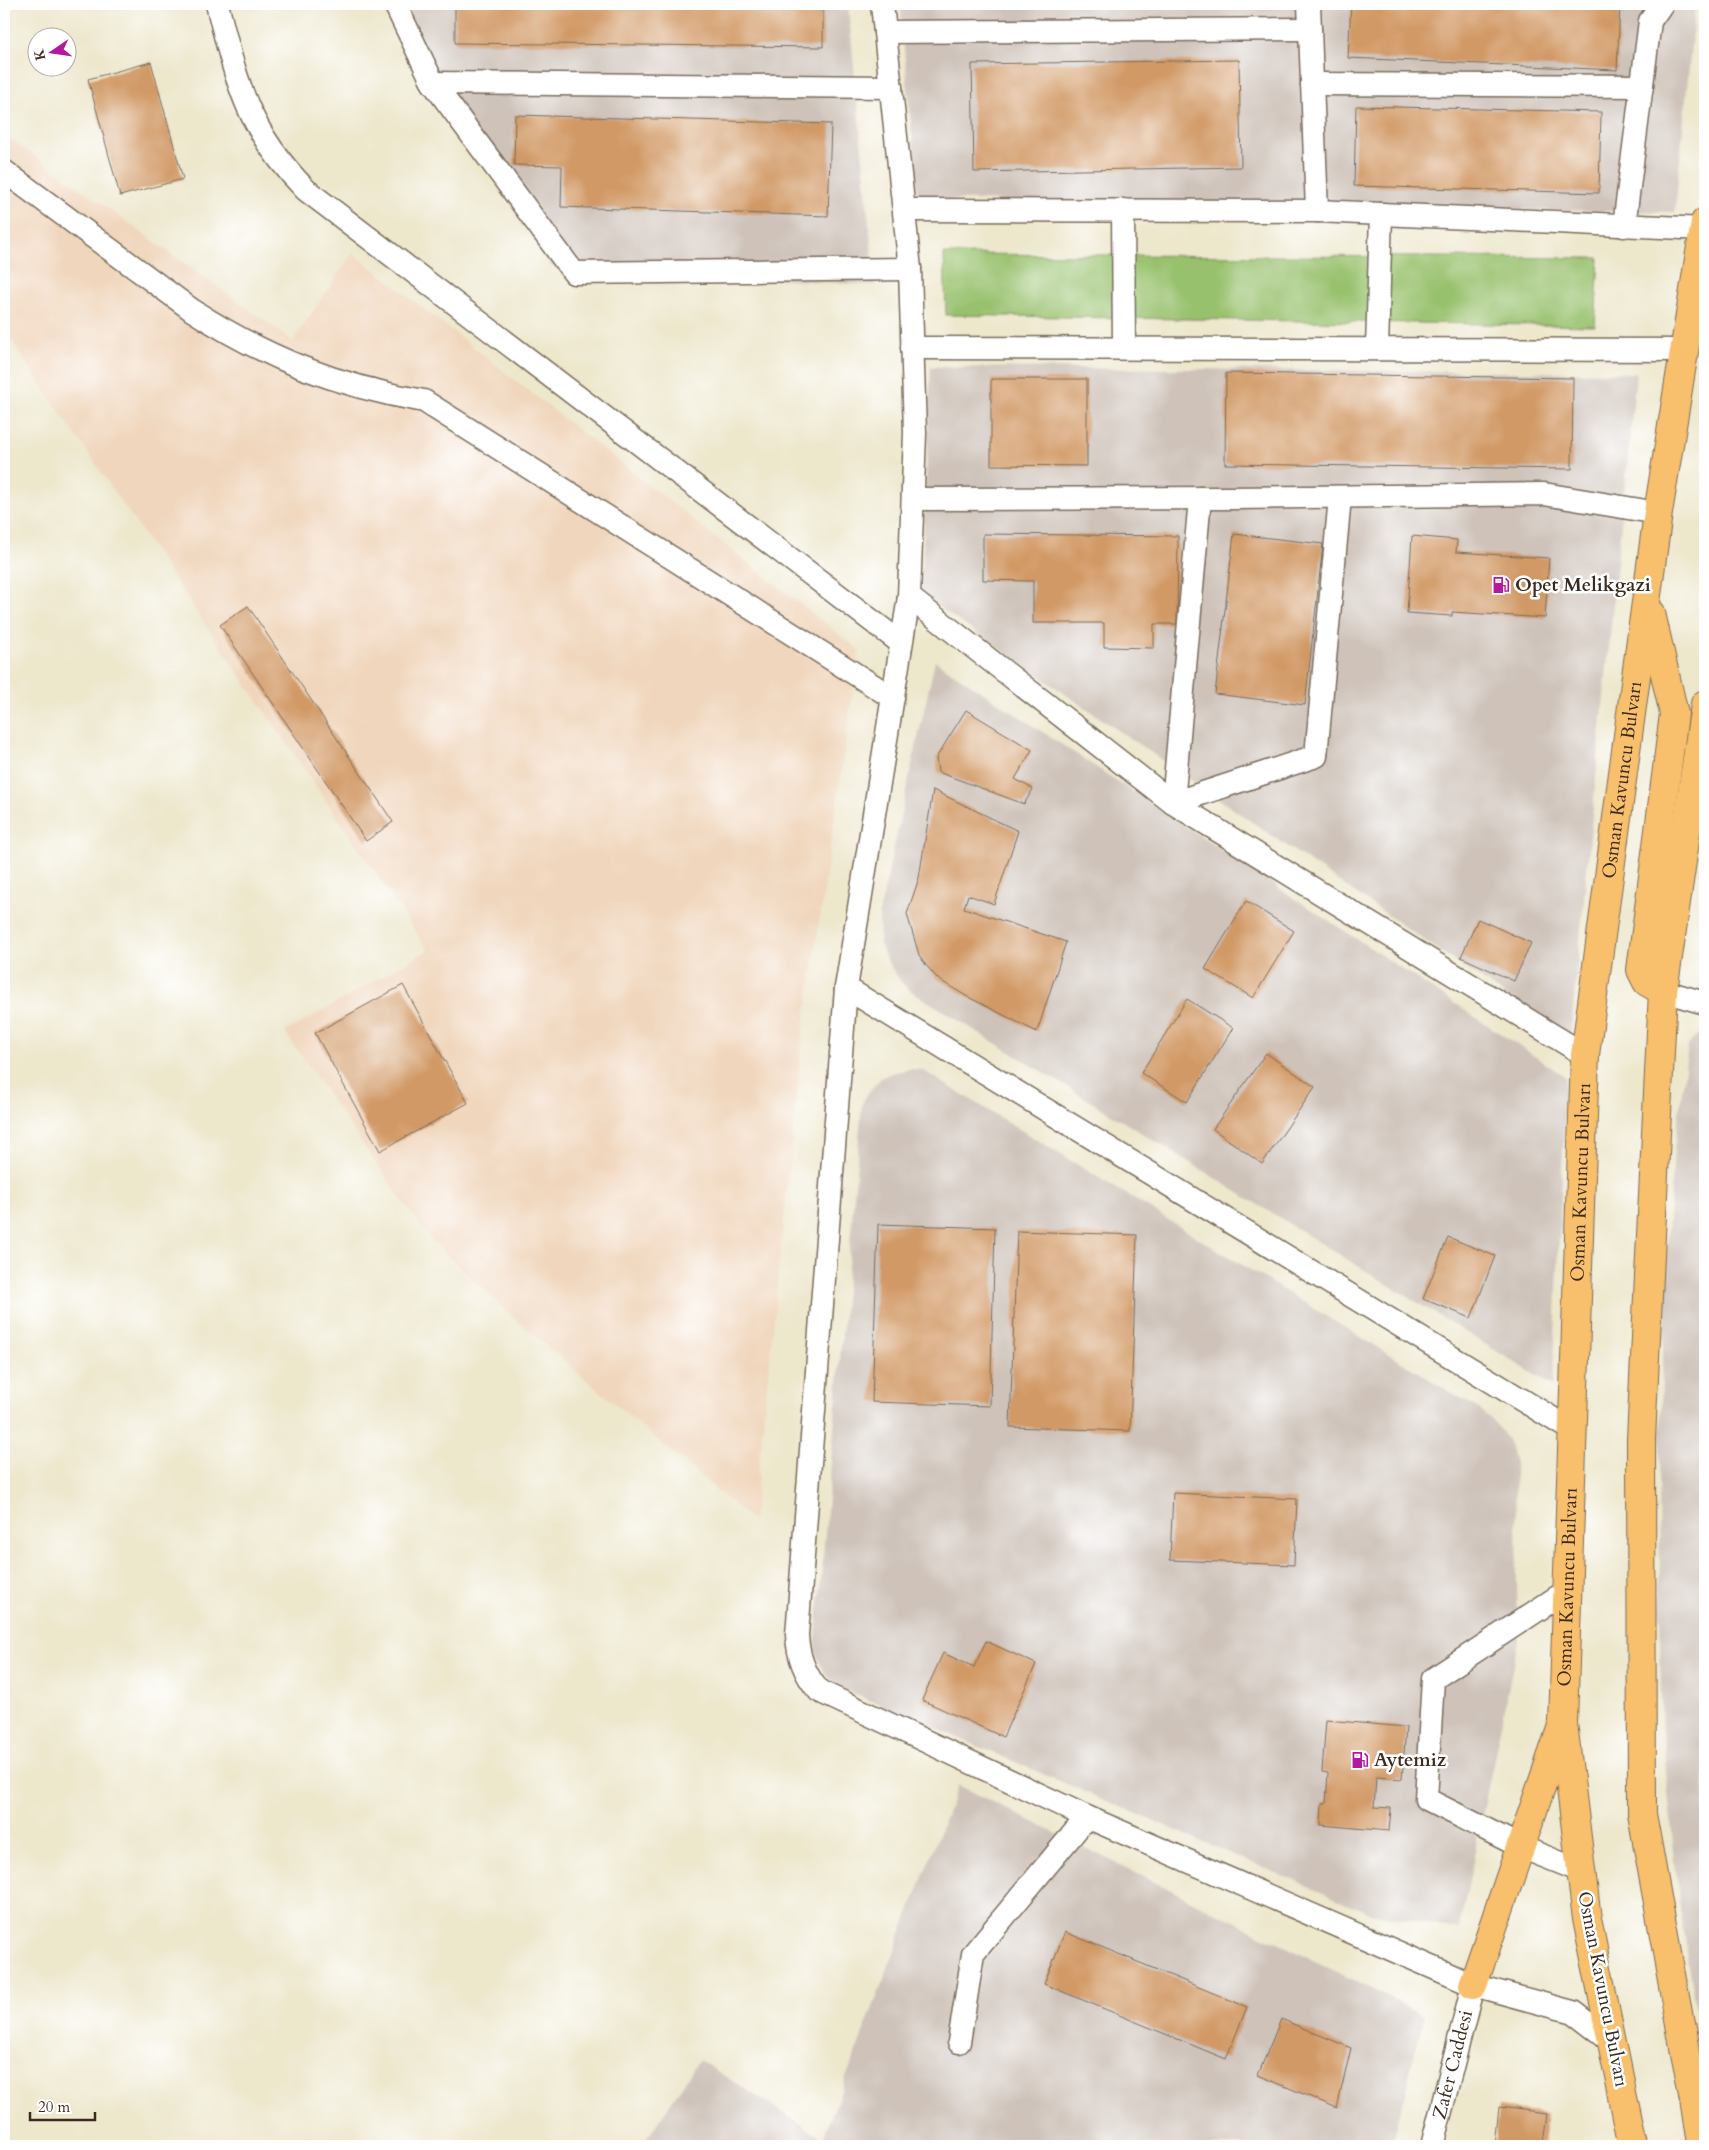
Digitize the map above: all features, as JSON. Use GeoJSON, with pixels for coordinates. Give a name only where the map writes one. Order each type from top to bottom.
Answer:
{"type":"FeatureCollection","features":[{"type":"Feature","properties":{"kind":"highway","name":"Osman Kavuncu Bulvarı"},"geometry":{"type":"LineString","coordinates":[[1633,2146],[1587,1919],[1563,1723],[1586,1055],[1658,512],[1705,226]]}},
{"type":"Feature","properties":{"kind":"highway"},"geometry":{"type":"LineString","coordinates":[[1647,597],[1674,714],[1641,970],[1647,982],[1662,992]]}},
{"type":"Feature","properties":{"kind":"highway"},"geometry":{"type":"LineString","coordinates":[[1702,2146],[1642,1814],[1641,1439],[1662,992],[1701,771],[1705,704]]}},
{"type":"Feature","properties":{"kind":"highway"},"geometry":{"type":"LineString","coordinates":[[1473,1984],[1563,1723]]}},
{"type":"Feature","properties":{"kind":"street"},"geometry":{"type":"LineString","coordinates":[[217,4],[234,71],[250,114],[274,155],[306,190],[901,643]]}},
{"type":"Feature","properties":{"kind":"street"},"geometry":{"type":"LineString","coordinates":[[395,4],[433,83],[574,273],[910,269]]}},
{"type":"Feature","properties":{"kind":"street"},"geometry":{"type":"LineString","coordinates":[[882,4],[910,269],[915,433],[914,499],[909,597],[846,988],[797,1636],[800,1658],[811,1681],[819,1691],[1087,1816],[1473,1984],[1573,2012],[1612,2042]]}},
{"type":"Feature","properties":{"kind":"street"},"geometry":{"type":"LineString","coordinates":[[1309,4],[1317,211]]}},
{"type":"Feature","properties":{"kind":"street"},"geometry":{"type":"LineString","coordinates":[[1624,226],[1650,21],[1662,4]]}},
{"type":"Feature","properties":{"kind":"street"},"geometry":{"type":"LineString","coordinates":[[885,32],[1310,29]]}},
{"type":"Feature","properties":{"kind":"street"},"geometry":{"type":"LineString","coordinates":[[433,83],[891,87]]}},
{"type":"Feature","properties":{"kind":"street"},"geometry":{"type":"LineString","coordinates":[[1312,84],[1642,86]]}},
{"type":"Feature","properties":{"kind":"street"},"geometry":{"type":"LineString","coordinates":[[4,171],[192,310],[223,330],[255,347],[321,376],[389,395],[424,400],[892,698]]}},
{"type":"Feature","properties":{"kind":"street"},"geometry":{"type":"LineString","coordinates":[[904,210],[1317,211],[1624,226],[1705,226]]}},
{"type":"Feature","properties":{"kind":"street"},"geometry":{"type":"LineString","coordinates":[[1123,210],[1124,348]]}},
{"type":"Feature","properties":{"kind":"street"},"geometry":{"type":"LineString","coordinates":[[1377,349],[1381,214]]}},
{"type":"Feature","properties":{"kind":"street"},"geometry":{"type":"LineString","coordinates":[[912,348],[1684,350]]}},
{"type":"Feature","properties":{"kind":"street"},"geometry":{"type":"LineString","coordinates":[[914,499],[1544,494],[1658,512]]}},
{"type":"Feature","properties":{"kind":"street"},"geometry":{"type":"LineString","coordinates":[[1173,802],[1316,756],[1340,497]]}},
{"type":"Feature","properties":{"kind":"street"},"geometry":{"type":"LineString","coordinates":[[1173,802],[1200,498]]}},
{"type":"Feature","properties":{"kind":"street"},"geometry":{"type":"LineString","coordinates":[[909,597],[1173,802],[1586,1055]]}},
{"type":"Feature","properties":{"kind":"street"},"geometry":{"type":"LineString","coordinates":[[846,988],[1573,1431]]}},
{"type":"Feature","properties":{"kind":"street"},"geometry":{"type":"LineString","coordinates":[[1662,992],[1705,1003]]}},
{"type":"Feature","properties":{"kind":"street"},"geometry":{"type":"LineString","coordinates":[[1568,1590],[1434,1679],[1426,1799],[1520,1847],[1581,1871]]}},
{"type":"Feature","properties":{"kind":"street"},"geometry":{"type":"LineString","coordinates":[[959,2042],[973,1954],[1087,1816]]}},
{"type":"Feature","properties":{"kind":"street","name":"Zafer Caddesi"},"geometry":{"type":"LineString","coordinates":[[1432,2146],[1473,1984]]}},
{"type":"Feature","properties":{"kind":"shaded area"},"geometry":{"type":"Polygon","coordinates":[[[385,4],[848,4],[875,285],[551,266],[385,4]]]}},
{"type":"Feature","properties":{"kind":"shaded area"},"geometry":{"type":"Polygon","coordinates":[[[900,4],[1695,4],[1675,212],[918,199],[900,4]]]}},
{"type":"Feature","properties":{"kind":"shaded area"},"geometry":{"type":"Polygon","coordinates":[[[4,134],[293,341],[353,253],[859,650],[803,1033],[753,1521],[515,1319],[426,1235],[285,1032],[428,950],[4,330],[4,134]]]}},
{"type":"Feature","properties":{"kind":"shaded area"},"geometry":{"type":"Polygon","coordinates":[[[931,367],[1636,373],[1570,1040],[921,595],[931,367]]]}},
{"type":"Feature","properties":{"kind":"shaded area"},"geometry":{"type":"Polygon","coordinates":[[[935,661],[1566,1077],[1553,1386],[911,991],[901,982],[886,959],[880,944],[879,914],[935,661]]]}},
{"type":"Feature","properties":{"kind":"shaded area"},"geometry":{"type":"Polygon","coordinates":[[[1705,1031],[1705,2064],[1680,1909],[1666,1773],[1661,1705],[1659,1478],[1666,1260],[1674,1151],[1688,1046],[1694,1038],[1705,1031]]]}},
{"type":"Feature","properties":{"kind":"shaded area"},"geometry":{"type":"Polygon","coordinates":[[[911,1069],[922,1070],[1482,1411],[1500,1428],[1512,1451],[1515,1464],[1518,1641],[1459,1929],[1370,1913],[843,1689],[828,1677],[823,1670],[815,1650],[862,1104],[867,1094],[881,1078],[891,1073],[911,1069]]]}},
{"type":"Feature","properties":{"kind":"shaded area"},"geometry":{"type":"Polygon","coordinates":[[[958,1785],[1424,2015],[1392,2146],[642,2146],[699,2060],[823,2138],[958,1785]]]}},
{"type":"Feature","properties":{"kind":"green space"},"geometry":{"type":"Polygon","coordinates":[[[944,254],[1599,258],[1595,326],[946,315],[944,254]]]}},
{"type":"Feature","properties":{"kind":"building"},"geometry":{"type":"Polygon","coordinates":[[[455,4],[823,4],[823,47],[455,43],[455,4]]]}},
{"type":"Feature","properties":{"kind":"building"},"geometry":{"type":"Polygon","coordinates":[[[1351,4],[1620,4],[1617,70],[1348,58],[1351,4]]]}},
{"type":"Feature","properties":{"kind":"building"},"geometry":{"type":"Polygon","coordinates":[[[1239,60],[1241,167],[974,172],[972,64],[1239,60]]]}},
{"type":"Feature","properties":{"kind":"building"},"geometry":{"type":"Polygon","coordinates":[[[151,62],[183,179],[120,196],[88,79],[151,62]]]}},
{"type":"Feature","properties":{"kind":"building"},"geometry":{"type":"Polygon","coordinates":[[[1356,106],[1601,112],[1599,193],[1354,186],[1356,106]]]}},
{"type":"Feature","properties":{"kind":"building"},"geometry":{"type":"Polygon","coordinates":[[[515,115],[831,124],[828,216],[561,207],[562,166],[514,165],[515,115]]]}},
{"type":"Feature","properties":{"kind":"building"},"geometry":{"type":"Polygon","coordinates":[[[1226,373],[1573,378],[1572,469],[1225,464],[1226,373]]]}},
{"type":"Feature","properties":{"kind":"building"},"geometry":{"type":"Polygon","coordinates":[[[991,379],[1087,379],[1087,466],[991,465],[991,379]]]}},
{"type":"Feature","properties":{"kind":"building"},"geometry":{"type":"Polygon","coordinates":[[[983,534],[1178,536],[1177,624],[1154,624],[1154,648],[1104,647],[1104,623],[1033,623],[1033,581],[983,580],[983,534]]]}},
{"type":"Feature","properties":{"kind":"building"},"geometry":{"type":"Polygon","coordinates":[[[1234,534],[1323,544],[1305,705],[1215,694],[1234,534]]]}},
{"type":"Feature","properties":{"kind":"building"},"geometry":{"type":"Polygon","coordinates":[[[1412,536],[1457,540],[1456,552],[1549,558],[1545,618],[1452,612],[1452,616],[1407,613],[1412,536]]]}},
{"type":"Feature","properties":{"kind":"building"},"geometry":{"type":"Polygon","coordinates":[[[248,606],[393,822],[366,841],[220,625],[248,606]]]}},
{"type":"Feature","properties":{"kind":"building"},"geometry":{"type":"Polygon","coordinates":[[[966,710],[1032,750],[1015,779],[1033,789],[1024,804],[938,772],[936,758],[966,710]]]}},
{"type":"Feature","properties":{"kind":"building"},"geometry":{"type":"Polygon","coordinates":[[[933,790],[1018,831],[994,904],[968,895],[964,908],[1066,942],[1037,1032],[966,996],[938,979],[919,955],[907,914],[919,878],[933,790]]]}},
{"type":"Feature","properties":{"kind":"building"},"geometry":{"type":"Polygon","coordinates":[[[1246,901],[1294,931],[1253,998],[1205,969],[1246,901]]]}},
{"type":"Feature","properties":{"kind":"building"},"geometry":{"type":"Polygon","coordinates":[[[1478,919],[1531,943],[1514,981],[1461,957],[1478,919]]]}},
{"type":"Feature","properties":{"kind":"building"},"geometry":{"type":"Polygon","coordinates":[[[403,985],[468,1103],[380,1151],[315,1033],[403,985]]]}},
{"type":"Feature","properties":{"kind":"building"},"geometry":{"type":"Polygon","coordinates":[[[1187,999],[1233,1028],[1187,1102],[1141,1073],[1187,999]]]}},
{"type":"Feature","properties":{"kind":"building"},"geometry":{"type":"Polygon","coordinates":[[[1266,1053],[1315,1087],[1262,1164],[1213,1129],[1266,1053]]]}},
{"type":"Feature","properties":{"kind":"building"},"geometry":{"type":"Polygon","coordinates":[[[878,1224],[995,1228],[990,1406],[872,1402],[878,1224]]]}},
{"type":"Feature","properties":{"kind":"building"},"geometry":{"type":"Polygon","coordinates":[[[1017,1231],[1137,1235],[1130,1431],[1010,1427],[1017,1231]]]}},
{"type":"Feature","properties":{"kind":"building"},"geometry":{"type":"Polygon","coordinates":[[[1448,1237],[1495,1256],[1471,1318],[1423,1299],[1448,1237]]]}},
{"type":"Feature","properties":{"kind":"building"},"geometry":{"type":"Polygon","coordinates":[[[1173,1493],[1297,1499],[1294,1565],[1170,1560],[1173,1493]]]}},
{"type":"Feature","properties":{"kind":"building"},"geometry":{"type":"Polygon","coordinates":[[[986,1641],[1036,1664],[1003,1737],[922,1700],[943,1653],[974,1667],[986,1641]]]}},
{"type":"Feature","properties":{"kind":"building"},"geometry":{"type":"Polygon","coordinates":[[[1326,1720],[1406,1727],[1402,1779],[1376,1777],[1374,1807],[1391,1808],[1389,1831],[1321,1825],[1322,1803],[1326,1803],[1328,1773],[1322,1772],[1326,1720]]]}},
{"type":"Feature","properties":{"kind":"building"},"geometry":{"type":"Polygon","coordinates":[[[1065,1932],[1247,2007],[1226,2059],[1044,1984],[1065,1932]]]}},
{"type":"Feature","properties":{"kind":"building"},"geometry":{"type":"Polygon","coordinates":[[[1281,2019],[1351,2048],[1337,2108],[1258,2075],[1281,2019]]]}},
{"type":"Feature","properties":{"kind":"building"},"geometry":{"type":"Polygon","coordinates":[[[1499,2107],[1547,2113],[1543,2146],[1495,2146],[1499,2107]]]}},
{"type":"Feature","properties":{"kind":"place","name":"Opet Melikgazi"},"geometry":{"type":"Point","coordinates":[1501,585]}},
{"type":"Feature","properties":{"kind":"place","name":"Aytemiz"},"geometry":{"type":"Point","coordinates":[1360,1760]}}]}
